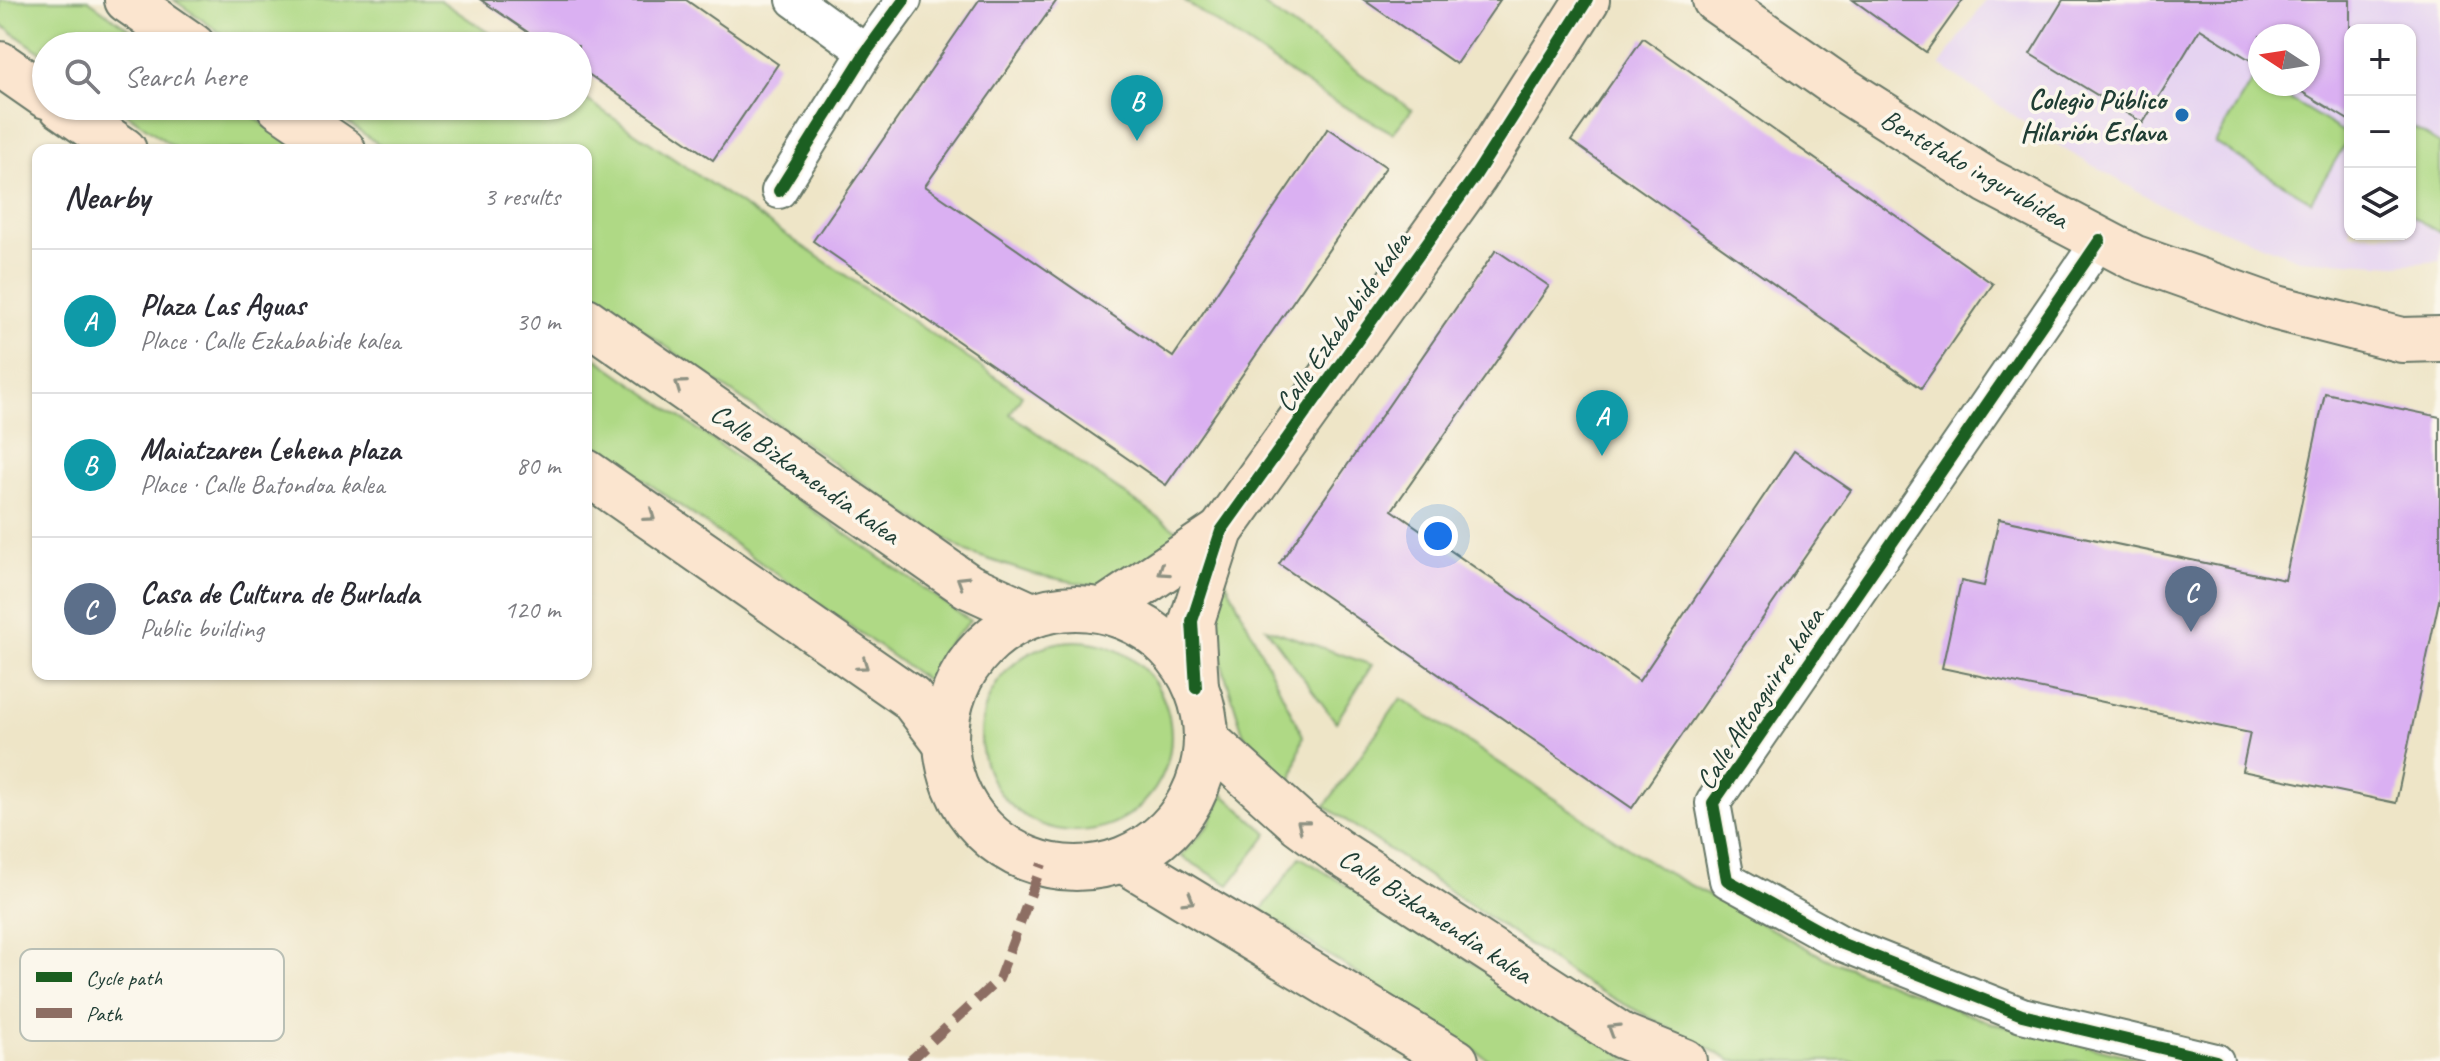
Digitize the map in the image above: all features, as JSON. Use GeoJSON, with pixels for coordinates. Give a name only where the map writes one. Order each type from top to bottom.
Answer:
{"type":"FeatureCollection","features":[{"type":"Feature","properties":{"kind":"main road"},"geometry":{"type":"LineString","coordinates":[[127,0],[173,32]]}},
{"type":"Feature","properties":{"kind":"main road","name":"Calle Ezkababide kalea"},"geometry":{"type":"LineString","coordinates":[[1196,688],[1192,621],[1221,531],[1475,176],[1587,0]]}},
{"type":"Feature","properties":{"kind":"main road","name":"Bentetako ingurubidea"},"geometry":{"type":"LineString","coordinates":[[1715,0],[1838,86],[1988,181],[2133,257],[2277,308],[2402,340],[2440,339]]}},
{"type":"Feature","properties":{"kind":"main road"},"geometry":{"type":"LineString","coordinates":[[0,64],[32,86]]}},
{"type":"Feature","properties":{"kind":"main road"},"geometry":{"type":"LineString","coordinates":[[81,120],[115,144]]}},
{"type":"Feature","properties":{"kind":"main road"},"geometry":{"type":"LineString","coordinates":[[299,120],[334,144]]}},
{"type":"Feature","properties":{"kind":"main road","name":"Calle Bizkamendia kalea"},"geometry":{"type":"LineString","coordinates":[[592,324],[968,586],[1032,615]]}},
{"type":"Feature","properties":{"kind":"main road"},"geometry":{"type":"LineString","coordinates":[[592,476],[911,698],[946,744]]}},
{"type":"Feature","properties":{"kind":"main road","name":"Calle Ezkababide kalea"},"geometry":{"type":"LineString","coordinates":[[1104,610],[1221,531]]}},
{"type":"Feature","properties":{"kind":"main road"},"geometry":{"type":"LineString","coordinates":[[1068,608],[1104,610],[1143,626],[1174,653],[1196,688],[1204,714],[1207,740],[1200,778],[1183,813],[1156,841],[1123,860],[1083,869],[1042,864],[1004,847],[974,820],[954,784],[946,744],[950,702],[968,665],[996,635],[1032,615],[1068,608]]}},
{"type":"Feature","properties":{"kind":"main road","name":"Calle Bizkamendia kalea"},"geometry":{"type":"LineString","coordinates":[[1207,740],[1328,845],[1622,1036],[1684,1061]]}},
{"type":"Feature","properties":{"kind":"main road"},"geometry":{"type":"LineString","coordinates":[[1123,860],[1456,1061]]}},
{"type":"Feature","properties":{"kind":"street"},"geometry":{"type":"LineString","coordinates":[[794,0],[866,52]]}},
{"type":"Feature","properties":{"kind":"street"},"geometry":{"type":"LineString","coordinates":[[779,191],[866,52],[904,0]]}},
{"type":"Feature","properties":{"kind":"street","name":"Calle Altoaguirre kalea"},"geometry":{"type":"LineString","coordinates":[[2100,240],[1713,803],[1727,880],[1843,944],[2022,1015],[2216,1061]]}},
{"type":"Feature","properties":{"kind":"shaded area","name":"Colegio Público Hilarión Eslava"},"geometry":{"type":"Polygon","coordinates":[[[1986,0],[2440,0],[2440,261],[2396,265],[2299,259],[2169,209],[2059,146],[1940,65],[1986,0]]]}},
{"type":"Feature","properties":{"kind":"green space"},"geometry":{"type":"Polygon","coordinates":[[[0,0],[88,0],[133,32],[32,32],[32,46],[0,24],[0,0]]]}},
{"type":"Feature","properties":{"kind":"green space"},"geometry":{"type":"Polygon","coordinates":[[[174,0],[440,0],[487,32],[219,32],[174,0]]]}},
{"type":"Feature","properties":{"kind":"green space"},"geometry":{"type":"Polygon","coordinates":[[[1183,0],[1256,0],[1412,110],[1393,133],[1321,94],[1183,0]]]}},
{"type":"Feature","properties":{"kind":"green space"},"geometry":{"type":"Polygon","coordinates":[[[2248,87],[2248,96],[2285,96],[2344,132],[2344,146],[2311,201],[2215,143],[2248,87]]]}},
{"type":"Feature","properties":{"kind":"green space"},"geometry":{"type":"Polygon","coordinates":[[[592,103],[1022,395],[1010,414],[1199,546],[1105,588],[1033,574],[969,553],[929,529],[592,295],[592,144],[378,144],[344,120],[592,120],[592,103]]]}},
{"type":"Feature","properties":{"kind":"green space"},"geometry":{"type":"Polygon","coordinates":[[[136,120],[258,120],[292,144],[170,144],[136,120]]]}},
{"type":"Feature","properties":{"kind":"green space"},"geometry":{"type":"Polygon","coordinates":[[[2416,130],[2440,144],[2440,233],[2416,219],[2416,130]]]}},
{"type":"Feature","properties":{"kind":"green space"},"geometry":{"type":"Polygon","coordinates":[[[592,355],[970,621],[946,646],[929,682],[592,443],[592,355]]]}},
{"type":"Feature","properties":{"kind":"green space"},"geometry":{"type":"Polygon","coordinates":[[[1224,577],[1303,736],[1290,788],[1243,733],[1213,635],[1209,610],[1224,577]]]}},
{"type":"Feature","properties":{"kind":"green space"},"geometry":{"type":"Polygon","coordinates":[[[1266,628],[1372,665],[1336,722],[1266,628]]]}},
{"type":"Feature","properties":{"kind":"green space"},"geometry":{"type":"Polygon","coordinates":[[[1076,641],[1112,649],[1129,657],[1143,669],[1155,683],[1163,700],[1171,736],[1163,772],[1155,789],[1143,803],[1129,815],[1112,823],[1076,831],[1040,823],[1023,815],[1009,803],[997,789],[989,772],[981,736],[989,700],[997,683],[1009,669],[1023,657],[1040,649],[1076,641]]]}},
{"type":"Feature","properties":{"kind":"green space"},"geometry":{"type":"Polygon","coordinates":[[[1401,698],[1662,870],[1827,959],[1991,1023],[2150,1061],[1732,1061],[1588,985],[1325,806],[1401,698]]]}},
{"type":"Feature","properties":{"kind":"green space"},"geometry":{"type":"Polygon","coordinates":[[[1223,794],[1268,834],[1229,885],[1181,856],[1209,825],[1223,794]]]}},
{"type":"Feature","properties":{"kind":"green space"},"geometry":{"type":"Polygon","coordinates":[[[1300,857],[1632,1061],[1491,1061],[1261,911],[1300,857]]]}},
{"type":"Feature","properties":{"kind":"building"},"geometry":{"type":"Polygon","coordinates":[[[481,0],[686,0],[778,64],[713,160],[592,77],[592,32],[528,32],[481,0]]]}},
{"type":"Feature","properties":{"kind":"building"},"geometry":{"type":"Polygon","coordinates":[[[979,0],[1057,0],[925,186],[1173,357],[1328,128],[1386,167],[1166,485],[813,241],[979,0]]]}},
{"type":"Feature","properties":{"kind":"building"},"geometry":{"type":"Polygon","coordinates":[[[1364,0],[1500,0],[1456,64],[1364,0]]]}},
{"type":"Feature","properties":{"kind":"building"},"geometry":{"type":"Polygon","coordinates":[[[1853,0],[1963,0],[1926,52],[1853,0]]]}},
{"type":"Feature","properties":{"kind":"building"},"geometry":{"type":"Polygon","coordinates":[[[2063,0],[2350,0],[2350,24],[2344,24],[2344,117],[2309,96],[2320,96],[2320,24],[2248,24],[2248,59],[2200,29],[2143,123],[2030,54],[2063,0]]]}},
{"type":"Feature","properties":{"kind":"building"},"geometry":{"type":"Polygon","coordinates":[[[1643,38],[1993,284],[1921,388],[1571,141],[1643,38]]]}},
{"type":"Feature","properties":{"kind":"building"},"geometry":{"type":"Polygon","coordinates":[[[1496,250],[1549,286],[1392,510],[1639,681],[1794,451],[1851,490],[1632,808],[1279,564],[1496,250]]]}},
{"type":"Feature","properties":{"kind":"building"},"geometry":{"type":"Polygon","coordinates":[[[2325,393],[2440,417],[2440,596],[2396,803],[2242,771],[2250,733],[1942,668],[1961,581],[1984,586],[1999,519],[2285,580],[2325,393]]]}},
{"type":"Feature","properties":{"kind":"marked path"},"geometry":{"type":"LineString","coordinates":[[910,1061],[999,979],[1042,864]]}},
{"type":"Feature","properties":{"kind":"cycle path"},"geometry":{"type":"LineString","coordinates":[[779,191],[866,52],[904,0]]}},
{"type":"Feature","properties":{"kind":"cycle path"},"geometry":{"type":"LineString","coordinates":[[1196,688],[1192,621],[1221,531],[1475,176],[1587,0]]}},
{"type":"Feature","properties":{"kind":"cycle path"},"geometry":{"type":"LineString","coordinates":[[2100,240],[1713,803],[1727,880],[1843,944],[2022,1015],[2216,1061]]}},
{"type":"Feature","properties":{"kind":"place","name":"Colegio Público Hilarión Eslava"},"geometry":{"type":"Point","coordinates":[2182,115]}},
{"type":"Feature","properties":{"kind":"place","name":"Maiatzaren Lehena plaza"},"geometry":{"type":"Point","coordinates":[1137,141]}},
{"type":"Feature","properties":{"kind":"place","name":"Plaza Las Aguas"},"geometry":{"type":"Point","coordinates":[1602,456]}},
{"type":"Feature","properties":{"kind":"place","name":"Casa de Cultura de Burlada"},"geometry":{"type":"Point","coordinates":[2191,632]}}]}
